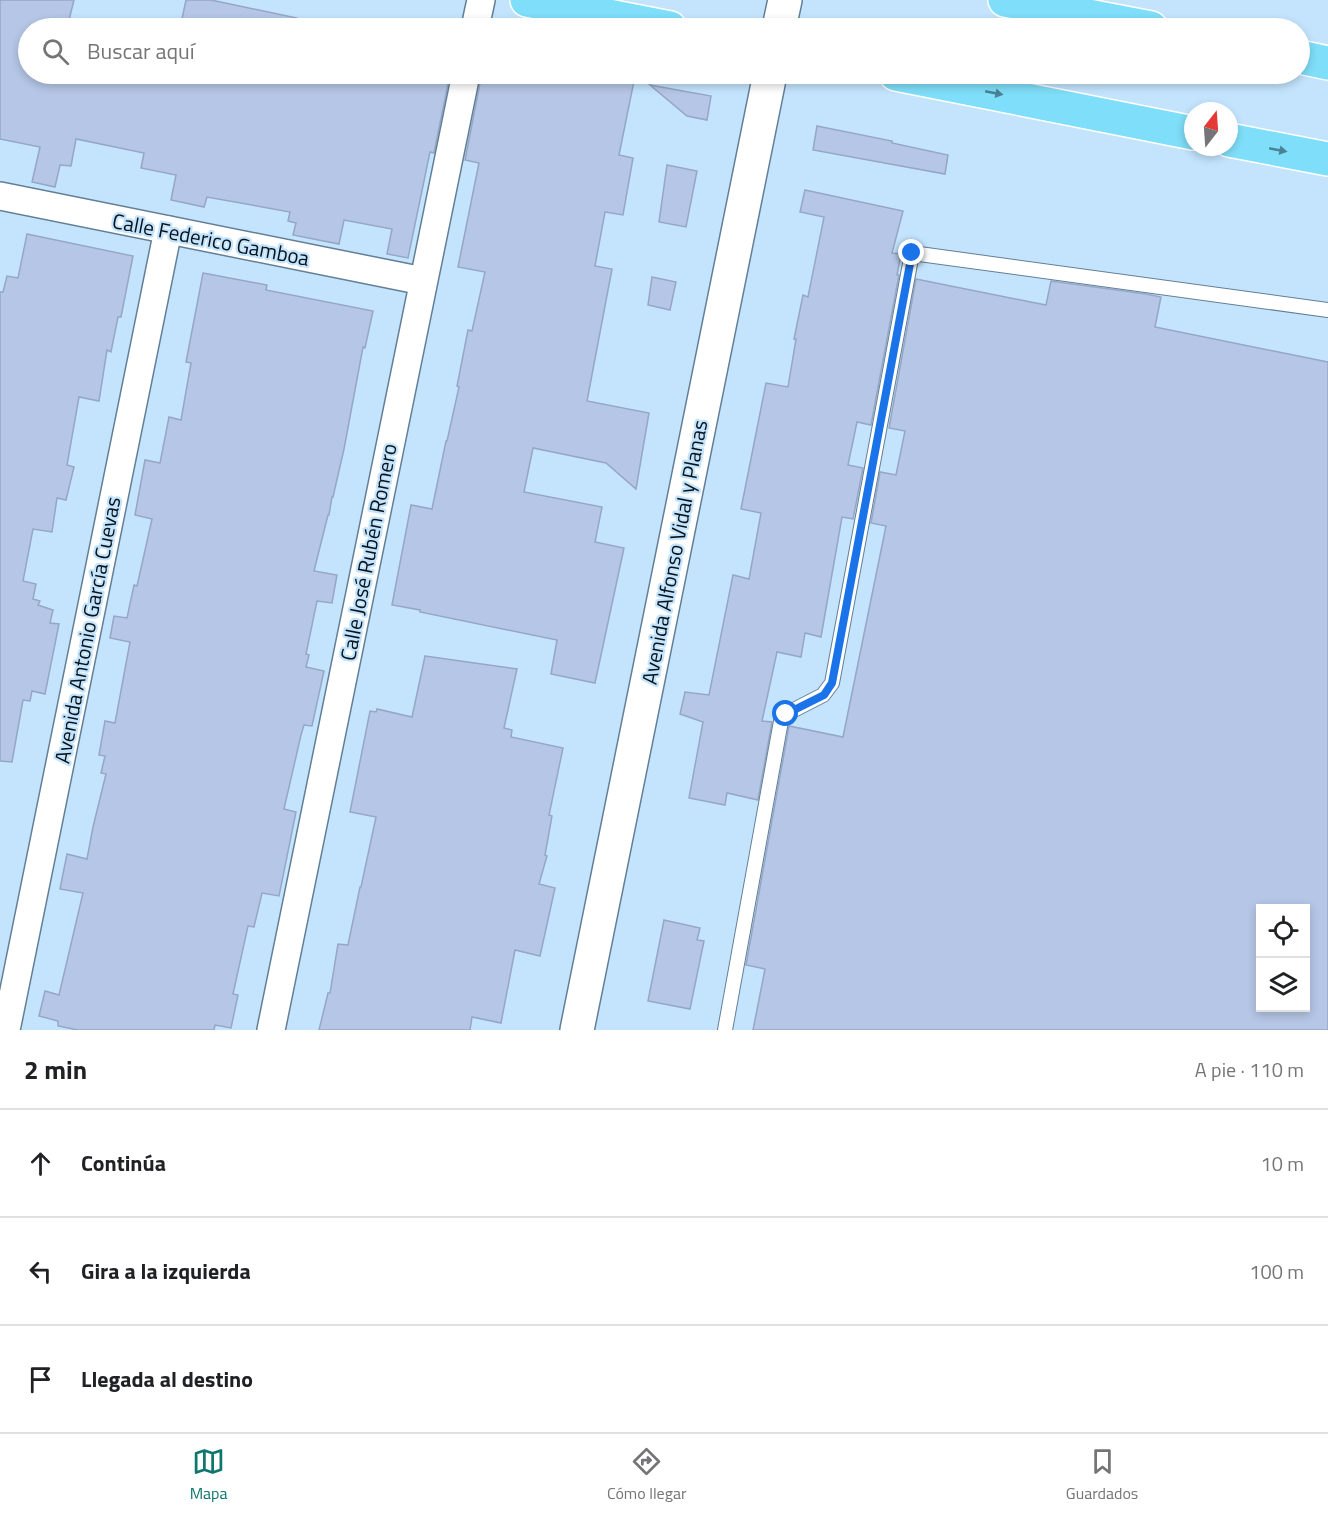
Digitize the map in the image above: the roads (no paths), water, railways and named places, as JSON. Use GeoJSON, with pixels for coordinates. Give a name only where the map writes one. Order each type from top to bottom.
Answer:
{"type":"FeatureCollection","features":[{"type":"Feature","properties":{"kind":"main road"},"geometry":{"type":"LineString","coordinates":[[526,0],[619,18]]}},
{"type":"Feature","properties":{"kind":"main road"},"geometry":{"type":"LineString","coordinates":[[781,18],[785,0]]}},
{"type":"Feature","properties":{"kind":"main road"},"geometry":{"type":"LineString","coordinates":[[1005,0],[1087,8],[1119,18]]}},
{"type":"Feature","properties":{"kind":"main road"},"geometry":{"type":"LineString","coordinates":[[1310,59],[1328,63]]}},
{"type":"Feature","properties":{"kind":"main road","name":"Avenida Alfonso Vidal y Planas"},"geometry":{"type":"LineString","coordinates":[[577,1030],[768,84]]}},
{"type":"Feature","properties":{"kind":"main road"},"geometry":{"type":"LineString","coordinates":[[946,84],[1184,131]]}},
{"type":"Feature","properties":{"kind":"main road"},"geometry":{"type":"LineString","coordinates":[[1238,142],[1328,159]]}},
{"type":"Feature","properties":{"kind":"street"},"geometry":{"type":"LineString","coordinates":[[477,18],[481,0]]}},
{"type":"Feature","properties":{"kind":"street","name":"Calle José Rubén Romero"},"geometry":{"type":"LineString","coordinates":[[271,1030],[464,84]]}},
{"type":"Feature","properties":{"kind":"street","name":"Calle Federico Gamboa"},"geometry":{"type":"LineString","coordinates":[[0,196],[423,281]]}},
{"type":"Feature","properties":{"kind":"street","name":"Avenida Antonio García Cuevas"},"geometry":{"type":"LineString","coordinates":[[6,1030],[168,230]]}},
{"type":"Feature","properties":{"kind":"lane"},"geometry":{"type":"LineString","coordinates":[[725,1030],[781,721],[786,714],[824,695],[832,683],[912,253],[1328,310]]}}]}
